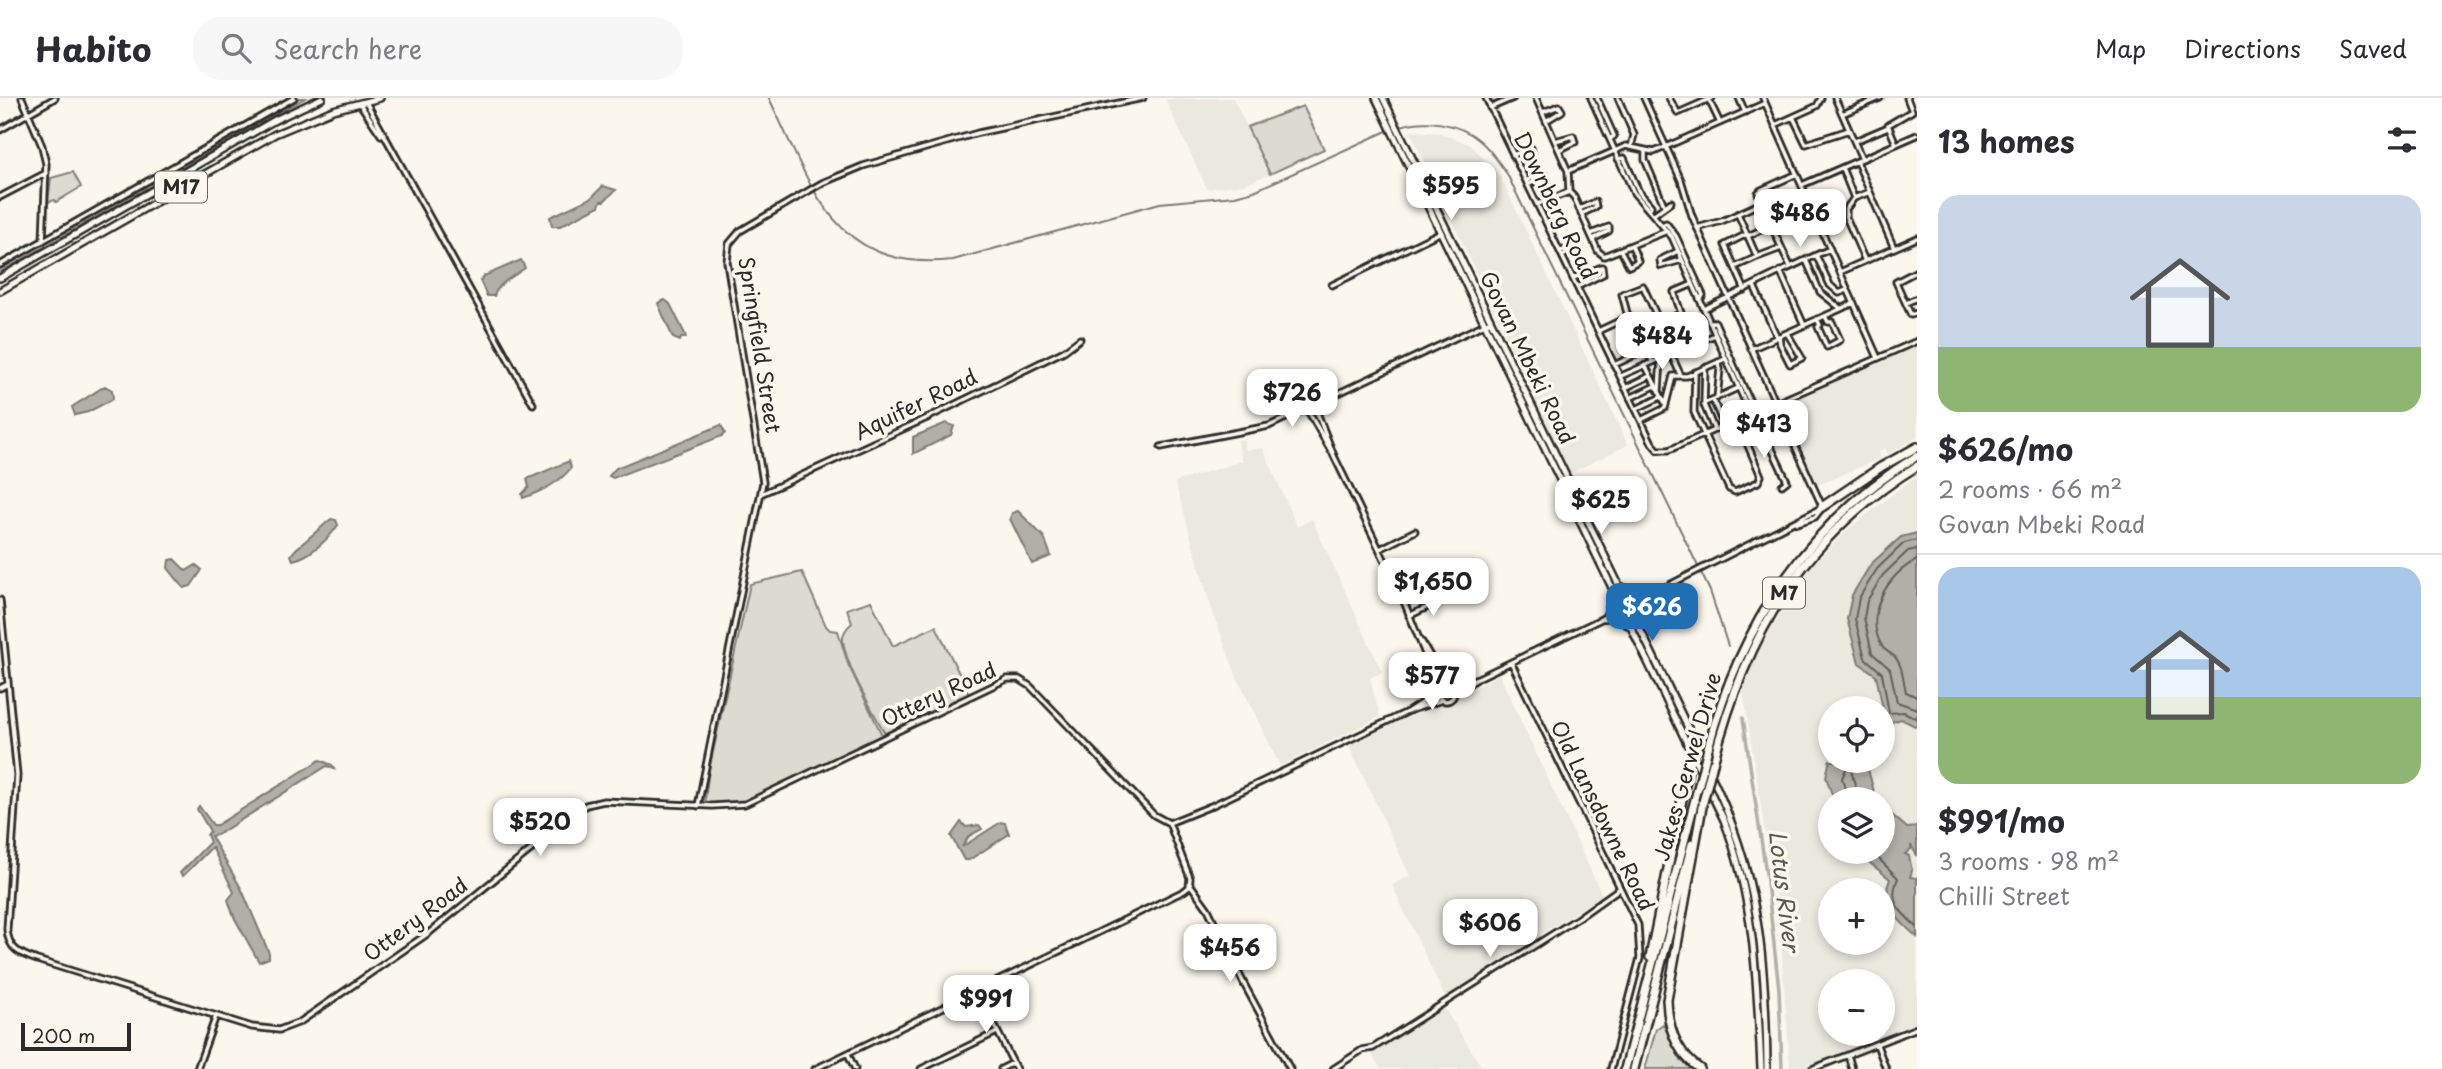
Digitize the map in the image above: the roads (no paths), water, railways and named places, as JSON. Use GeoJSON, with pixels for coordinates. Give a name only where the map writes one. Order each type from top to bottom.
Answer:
{"type":"FeatureCollection","features":[{"type":"Feature","properties":{"kind":"highway"},"geometry":{"type":"LineString","coordinates":[[1822,507],[1881,467],[1917,447]]}},
{"type":"Feature","properties":{"kind":"highway","name":"Jakes Gerwel Drive"},"geometry":{"type":"LineString","coordinates":[[1625,1069],[1708,748],[1738,658],[1781,582],[1814,540],[1880,481],[1917,456]]}},
{"type":"Feature","properties":{"kind":"highway","name":"Jakes Gerwel Drive"},"geometry":{"type":"LineString","coordinates":[[1634,1069],[1713,763],[1739,678],[1774,607],[1820,546],[1856,511],[1917,466]]}},
{"type":"Feature","properties":{"kind":"highway"},"geometry":{"type":"LineString","coordinates":[[1639,1016],[1667,868],[1696,753]]}},
{"type":"Feature","properties":{"kind":"highway"},"geometry":{"type":"LineString","coordinates":[[1700,1069],[1687,1058],[1677,1044],[1668,1018],[1667,1000],[1702,805]]}},
{"type":"Feature","properties":{"kind":"main road","name":"M17"},"geometry":{"type":"LineString","coordinates":[[0,278],[275,120],[322,98]]}},
{"type":"Feature","properties":{"kind":"main road","name":"M17"},"geometry":{"type":"LineString","coordinates":[[0,291],[266,139],[356,100],[380,98]]}},
{"type":"Feature","properties":{"kind":"main road","name":"Govan Mbeki Road"},"geometry":{"type":"LineString","coordinates":[[1376,98],[1392,122]]}},
{"type":"Feature","properties":{"kind":"main road","name":"Govan Mbeki Road"},"geometry":{"type":"LineString","coordinates":[[1383,98],[1441,232],[1620,585],[1724,820],[1743,879],[1753,936],[1761,1069]]}},
{"type":"Feature","properties":{"kind":"main road","name":"Govan Mbeki Road"},"geometry":{"type":"LineString","coordinates":[[1395,130],[1630,627],[1734,828],[1753,892],[1763,963],[1767,1069]]}},
{"type":"Feature","properties":{"kind":"main road"},"geometry":{"type":"LineString","coordinates":[[1620,585],[1633,594],[1652,594]]}},
{"type":"Feature","properties":{"kind":"main road"},"geometry":{"type":"LineString","coordinates":[[1614,593],[1605,617],[1618,618],[1630,627]]}},
{"type":"Feature","properties":{"kind":"street"},"geometry":{"type":"LineString","coordinates":[[22,98],[42,146],[46,173],[43,241]]}},
{"type":"Feature","properties":{"kind":"street"},"geometry":{"type":"LineString","coordinates":[[0,130],[54,98]]}},
{"type":"Feature","properties":{"kind":"street"},"geometry":{"type":"LineString","coordinates":[[0,265],[294,98]]}},
{"type":"Feature","properties":{"kind":"street","name":"Springfield Street"},"geometry":{"type":"LineString","coordinates":[[698,806],[763,493],[761,460],[729,278],[727,253],[736,235],[816,186],[863,166],[978,133],[1143,98]]}},
{"type":"Feature","properties":{"kind":"street","name":"Downberg Road"},"geometry":{"type":"LineString","coordinates":[[1486,98],[1654,446],[1660,450],[1669,450],[1704,435]]}},
{"type":"Feature","properties":{"kind":"street"},"geometry":{"type":"LineString","coordinates":[[1490,108],[1513,98]]}},
{"type":"Feature","properties":{"kind":"street"},"geometry":{"type":"LineString","coordinates":[[1536,98],[1568,171],[1569,191],[1603,256],[1667,231]]}},
{"type":"Feature","properties":{"kind":"street"},"geometry":{"type":"LineString","coordinates":[[1591,98],[1634,193],[1667,231],[1678,251],[1750,414]]}},
{"type":"Feature","properties":{"kind":"street"},"geometry":{"type":"LineString","coordinates":[[1597,98],[1614,136],[1610,139]]}},
{"type":"Feature","properties":{"kind":"street"},"geometry":{"type":"LineString","coordinates":[[1618,98],[1635,136],[1631,146]]}},
{"type":"Feature","properties":{"kind":"street"},"geometry":{"type":"LineString","coordinates":[[1644,98],[1681,180],[1697,228],[1822,507]]}},
{"type":"Feature","properties":{"kind":"street"},"geometry":{"type":"LineString","coordinates":[[1669,98],[1678,113],[1710,99],[1720,123]]}},
{"type":"Feature","properties":{"kind":"street"},"geometry":{"type":"LineString","coordinates":[[1739,98],[1745,112]]}},
{"type":"Feature","properties":{"kind":"street"},"geometry":{"type":"LineString","coordinates":[[1775,125],[1817,106],[1821,98]]}},
{"type":"Feature","properties":{"kind":"street"},"geometry":{"type":"LineString","coordinates":[[1835,98],[1862,159]]}},
{"type":"Feature","properties":{"kind":"street"},"geometry":{"type":"LineString","coordinates":[[1842,114],[1872,99],[1880,98]]}},
{"type":"Feature","properties":{"kind":"street"},"geometry":{"type":"LineString","coordinates":[[1896,144],[1888,127],[1890,121],[1912,111],[1907,98]]}},
{"type":"Feature","properties":{"kind":"street"},"geometry":{"type":"LineString","coordinates":[[365,99],[533,404]]}},
{"type":"Feature","properties":{"kind":"street"},"geometry":{"type":"LineString","coordinates":[[356,100],[383,136]]}},
{"type":"Feature","properties":{"kind":"street"},"geometry":{"type":"LineString","coordinates":[[1568,171],[1615,150],[1631,146],[1645,152],[1654,152],[1764,101],[1878,358]]}},
{"type":"Feature","properties":{"kind":"street"},"geometry":{"type":"LineString","coordinates":[[1542,113],[1559,106],[1562,111],[1546,121]]}},
{"type":"Feature","properties":{"kind":"street"},"geometry":{"type":"LineString","coordinates":[[1624,110],[1630,107]]}},
{"type":"Feature","properties":{"kind":"street"},"geometry":{"type":"LineString","coordinates":[[1793,117],[1806,145],[1849,130]]}},
{"type":"Feature","properties":{"kind":"street"},"geometry":{"type":"LineString","coordinates":[[1632,129],[1639,125]]}},
{"type":"Feature","properties":{"kind":"street"},"geometry":{"type":"LineString","coordinates":[[1854,142],[1888,127]]}},
{"type":"Feature","properties":{"kind":"street"},"geometry":{"type":"LineString","coordinates":[[1802,186],[1917,135]]}},
{"type":"Feature","properties":{"kind":"street"},"geometry":{"type":"LineString","coordinates":[[1555,141],[1573,136],[1574,142],[1559,150]]}},
{"type":"Feature","properties":{"kind":"street"},"geometry":{"type":"LineString","coordinates":[[1645,152],[1644,159],[1664,205]]}},
{"type":"Feature","properties":{"kind":"street"},"geometry":{"type":"LineString","coordinates":[[1857,162],[1894,248]]}},
{"type":"Feature","properties":{"kind":"street"},"geometry":{"type":"LineString","coordinates":[[1842,168],[1854,198]]}},
{"type":"Feature","properties":{"kind":"street"},"geometry":{"type":"LineString","coordinates":[[1651,174],[1657,171]]}},
{"type":"Feature","properties":{"kind":"street"},"geometry":{"type":"LineString","coordinates":[[0,197],[46,173]]}},
{"type":"Feature","properties":{"kind":"street"},"geometry":{"type":"LineString","coordinates":[[1790,266],[1758,195],[1761,190],[1797,174]]}},
{"type":"Feature","properties":{"kind":"street"},"geometry":{"type":"LineString","coordinates":[[1659,192],[1667,189]]}},
{"type":"Feature","properties":{"kind":"street"},"geometry":{"type":"LineString","coordinates":[[1537,205],[1569,191]]}},
{"type":"Feature","properties":{"kind":"street"},"geometry":{"type":"LineString","coordinates":[[1865,261],[1846,216],[1846,209],[1854,198],[1870,191]]}},
{"type":"Feature","properties":{"kind":"street"},"geometry":{"type":"LineString","coordinates":[[1653,216],[1671,202]]}},
{"type":"Feature","properties":{"kind":"street"},"geometry":{"type":"LineString","coordinates":[[1697,228],[1761,203]]}},
{"type":"Feature","properties":{"kind":"street"},"geometry":{"type":"LineString","coordinates":[[1738,214],[1757,257]]}},
{"type":"Feature","properties":{"kind":"street"},"geometry":{"type":"LineString","coordinates":[[1662,225],[1666,223],[1676,236],[1703,295],[1700,300]]}},
{"type":"Feature","properties":{"kind":"street"},"geometry":{"type":"LineString","coordinates":[[1745,290],[1726,244],[1772,225]]}},
{"type":"Feature","properties":{"kind":"street"},"geometry":{"type":"LineString","coordinates":[[1332,285],[1441,232]]}},
{"type":"Feature","properties":{"kind":"street"},"geometry":{"type":"LineString","coordinates":[[1840,272],[1916,238],[1917,245]]}},
{"type":"Feature","properties":{"kind":"street"},"geometry":{"type":"LineString","coordinates":[[1621,251],[1629,266],[1638,261],[1632,246]]}},
{"type":"Feature","properties":{"kind":"street"},"geometry":{"type":"LineString","coordinates":[[1735,267],[1781,248]]}},
{"type":"Feature","properties":{"kind":"street"},"geometry":{"type":"LineString","coordinates":[[1703,309],[1830,249]]}},
{"type":"Feature","properties":{"kind":"street"},"geometry":{"type":"LineString","coordinates":[[1678,251],[1660,259],[1661,266],[1682,260]]}},
{"type":"Feature","properties":{"kind":"street"},"geometry":{"type":"LineString","coordinates":[[1816,255],[1831,286],[1839,293],[1848,290]]}},
{"type":"Feature","properties":{"kind":"street"},"geometry":{"type":"LineString","coordinates":[[1806,260],[1819,290],[1841,309]]}},
{"type":"Feature","properties":{"kind":"street"},"geometry":{"type":"LineString","coordinates":[[1573,278],[1602,267],[1603,274],[1577,287]]}},
{"type":"Feature","properties":{"kind":"street"},"geometry":{"type":"LineString","coordinates":[[1780,271],[1804,325]]}},
{"type":"Feature","properties":{"kind":"street"},"geometry":{"type":"LineString","coordinates":[[1917,271],[1896,281],[1911,315],[1917,313]]}},
{"type":"Feature","properties":{"kind":"street"},"geometry":{"type":"LineString","coordinates":[[1598,331],[1628,317],[1622,294],[1644,287],[1659,321],[1663,322],[1681,313],[1674,292],[1693,284]]}},
{"type":"Feature","properties":{"kind":"street"},"geometry":{"type":"LineString","coordinates":[[1754,286],[1790,364],[1802,358],[1787,332]]}},
{"type":"Feature","properties":{"kind":"street"},"geometry":{"type":"LineString","coordinates":[[1905,303],[1917,298]]}},
{"type":"Feature","properties":{"kind":"street"},"geometry":{"type":"LineString","coordinates":[[1751,349],[1854,303]]}},
{"type":"Feature","properties":{"kind":"street"},"geometry":{"type":"LineString","coordinates":[[1817,319],[1827,347],[1840,340],[1832,322],[1828,322],[1825,316]]}},
{"type":"Feature","properties":{"kind":"street"},"geometry":{"type":"LineString","coordinates":[[1709,322],[1715,322],[1750,402],[1747,406]]}},
{"type":"Feature","properties":{"kind":"street"},"geometry":{"type":"LineString","coordinates":[[1820,326],[1828,322]]}},
{"type":"Feature","properties":{"kind":"street"},"geometry":{"type":"LineString","coordinates":[[1161,447],[1262,429],[1488,323]]}},
{"type":"Feature","properties":{"kind":"street"},"geometry":{"type":"LineString","coordinates":[[1620,376],[1715,335]]}},
{"type":"Feature","properties":{"kind":"street","name":"Aquifer Road"},"geometry":{"type":"LineString","coordinates":[[763,493],[945,410],[1056,355],[1080,339]]}},
{"type":"Feature","properties":{"kind":"street"},"geometry":{"type":"LineString","coordinates":[[1782,343],[1790,339]]}},
{"type":"Feature","properties":{"kind":"street"},"geometry":{"type":"LineString","coordinates":[[1704,435],[1917,341]]}},
{"type":"Feature","properties":{"kind":"street"},"geometry":{"type":"LineString","coordinates":[[1614,365],[1646,350],[1652,361]]}},
{"type":"Feature","properties":{"kind":"street"},"geometry":{"type":"LineString","coordinates":[[1671,354],[1681,376]]}},
{"type":"Feature","properties":{"kind":"street"},"geometry":{"type":"LineString","coordinates":[[1660,395],[1661,359]]}},
{"type":"Feature","properties":{"kind":"street"},"geometry":{"type":"LineString","coordinates":[[1641,420],[1664,409],[1671,395],[1673,376],[1695,372],[1725,359]]}},
{"type":"Feature","properties":{"kind":"street"},"geometry":{"type":"LineString","coordinates":[[1718,362],[1720,369],[1715,399],[1724,426]]}},
{"type":"Feature","properties":{"kind":"street"},"geometry":{"type":"LineString","coordinates":[[1645,365],[1666,405]]}},
{"type":"Feature","properties":{"kind":"street"},"geometry":{"type":"LineString","coordinates":[[1705,368],[1704,404],[1715,430]]}},
{"type":"Feature","properties":{"kind":"street"},"geometry":{"type":"LineString","coordinates":[[1695,372],[1693,409],[1729,489],[1734,492],[1758,482],[1761,478],[1737,420]]}},
{"type":"Feature","properties":{"kind":"street"},"geometry":{"type":"LineString","coordinates":[[1625,388],[1650,376]]}},
{"type":"Feature","properties":{"kind":"street"},"geometry":{"type":"LineString","coordinates":[[1630,398],[1655,386]]}},
{"type":"Feature","properties":{"kind":"street"},"geometry":{"type":"LineString","coordinates":[[1704,404],[1738,388]]}},
{"type":"Feature","properties":{"kind":"street"},"geometry":{"type":"LineString","coordinates":[[1636,409],[1660,395]]}},
{"type":"Feature","properties":{"kind":"street"},"geometry":{"type":"LineString","coordinates":[[1314,405],[1334,456]]}},
{"type":"Feature","properties":{"kind":"street"},"geometry":{"type":"LineString","coordinates":[[1307,408],[1380,549],[1419,637],[1453,694]]}},
{"type":"Feature","properties":{"kind":"street"},"geometry":{"type":"LineString","coordinates":[[1747,443],[1766,436],[1787,481],[1782,485]]}},
{"type":"Feature","properties":{"kind":"street"},"geometry":{"type":"LineString","coordinates":[[1812,513],[1817,505],[1816,496]]}},
{"type":"Feature","properties":{"kind":"street"},"geometry":{"type":"LineString","coordinates":[[1290,1069],[1244,984],[1208,909],[1190,884],[1190,875],[1169,823],[1211,806],[1409,711],[1450,700],[1453,694],[1478,678],[1792,525],[1822,507]]}},
{"type":"Feature","properties":{"kind":"street"},"geometry":{"type":"LineString","coordinates":[[1792,525],[1815,517],[1822,507]]}},
{"type":"Feature","properties":{"kind":"street"},"geometry":{"type":"LineString","coordinates":[[1380,549],[1415,531]]}},
{"type":"Feature","properties":{"kind":"street"},"geometry":{"type":"LineString","coordinates":[[1409,616],[1446,598]]}},
{"type":"Feature","properties":{"kind":"street","name":"Ottery Road"},"geometry":{"type":"LineString","coordinates":[[0,600],[17,775],[7,929],[11,946],[18,953],[37,960],[263,1029],[279,1030],[295,1025],[430,932],[589,803],[610,801],[736,806],[750,803],[998,682],[1015,678],[1030,686],[1154,815],[1169,823]]}},
{"type":"Feature","properties":{"kind":"street"},"geometry":{"type":"LineString","coordinates":[[1419,637],[1443,700]]}},
{"type":"Feature","properties":{"kind":"street","name":"Old Lansdowne Road"},"geometry":{"type":"LineString","coordinates":[[1511,662],[1638,925],[1641,950],[1611,1069]]}},
{"type":"Feature","properties":{"kind":"street"},"geometry":{"type":"LineString","coordinates":[[1409,711],[1439,691],[1478,678]]}},
{"type":"Feature","properties":{"kind":"street"},"geometry":{"type":"LineString","coordinates":[[0,688],[9,684]]}},
{"type":"Feature","properties":{"kind":"street"},"geometry":{"type":"LineString","coordinates":[[816,1069],[1175,896],[1190,884]]}},
{"type":"Feature","properties":{"kind":"street"},"geometry":{"type":"LineString","coordinates":[[1333,1069],[1362,1050],[1373,1048],[1578,918],[1620,888]]}},
{"type":"Feature","properties":{"kind":"street"},"geometry":{"type":"LineString","coordinates":[[977,990],[1016,1069]]}},
{"type":"Feature","properties":{"kind":"street"},"geometry":{"type":"LineString","coordinates":[[197,1069],[216,1016]]}},
{"type":"Feature","properties":{"kind":"street"},"geometry":{"type":"LineString","coordinates":[[1895,1037],[1917,1028]]}},
{"type":"Feature","properties":{"kind":"street"},"geometry":{"type":"LineString","coordinates":[[922,1069],[998,1032]]}},
{"type":"Feature","properties":{"kind":"street"},"geometry":{"type":"LineString","coordinates":[[1812,1069],[1872,1046]]}},
{"type":"Feature","properties":{"kind":"street"},"geometry":{"type":"LineString","coordinates":[[1878,1046],[1886,1069]]}},
{"type":"Feature","properties":{"kind":"street"},"geometry":{"type":"LineString","coordinates":[[848,1054],[855,1069]]}},
{"type":"Feature","properties":{"kind":"street"},"geometry":{"type":"LineString","coordinates":[[1848,1055],[1852,1069]]}},
{"type":"Feature","properties":{"kind":"street"},"geometry":{"type":"LineString","coordinates":[[1001,1069],[1013,1063]]}},
{"type":"Feature","properties":{"kind":"water"},"geometry":{"type":"Polygon","coordinates":[[[603,186],[616,190],[601,201],[599,206],[560,226],[552,226],[550,217],[591,198],[603,186]]]}},
{"type":"Feature","properties":{"kind":"water"},"geometry":{"type":"Polygon","coordinates":[[[521,260],[525,268],[503,284],[494,296],[487,296],[480,281],[484,276],[521,260]]]}},
{"type":"Feature","properties":{"kind":"water"},"geometry":{"type":"Polygon","coordinates":[[[665,300],[670,304],[685,334],[686,338],[681,338],[680,341],[673,338],[659,306],[658,303],[665,300]]]}},
{"type":"Feature","properties":{"kind":"water"},"geometry":{"type":"Polygon","coordinates":[[[105,386],[112,390],[113,399],[88,412],[75,415],[72,407],[105,386]]]}},
{"type":"Feature","properties":{"kind":"water"},"geometry":{"type":"Polygon","coordinates":[[[946,423],[954,426],[951,435],[913,454],[913,437],[946,423]]]}},
{"type":"Feature","properties":{"kind":"water"},"geometry":{"type":"Polygon","coordinates":[[[721,425],[725,433],[722,436],[613,478],[609,476],[616,468],[721,425]]]}},
{"type":"Feature","properties":{"kind":"water"},"geometry":{"type":"Polygon","coordinates":[[[569,461],[571,468],[555,483],[523,498],[522,494],[529,487],[527,479],[569,461]]]}},
{"type":"Feature","properties":{"kind":"water"},"geometry":{"type":"Polygon","coordinates":[[[1018,511],[1044,537],[1051,556],[1032,564],[1010,519],[1012,513],[1018,511]]]}},
{"type":"Feature","properties":{"kind":"water"},"geometry":{"type":"Polygon","coordinates":[[[331,519],[336,520],[338,525],[329,536],[312,551],[293,560],[291,555],[296,549],[331,519]]]}},
{"type":"Feature","properties":{"kind":"water"},"geometry":{"type":"Polygon","coordinates":[[[1917,533],[1917,727],[1901,719],[1895,721],[1895,696],[1880,696],[1876,675],[1859,663],[1847,619],[1852,595],[1871,564],[1901,537],[1917,533]]]}},
{"type":"Feature","properties":{"kind":"water"},"geometry":{"type":"Polygon","coordinates":[[[174,559],[186,571],[196,565],[202,570],[191,586],[184,588],[168,568],[169,560],[174,559]]]}},
{"type":"Feature","properties":{"kind":"water"},"geometry":{"type":"Polygon","coordinates":[[[320,760],[332,765],[334,769],[327,766],[217,835],[211,836],[242,890],[269,953],[269,958],[259,962],[235,919],[228,900],[234,892],[212,847],[183,876],[180,873],[210,842],[207,835],[210,831],[197,809],[199,806],[213,825],[217,825],[320,760]]]}},
{"type":"Feature","properties":{"kind":"water"},"geometry":{"type":"Polygon","coordinates":[[[1827,773],[1869,773],[1873,787],[1829,787],[1827,773]]]}},
{"type":"Feature","properties":{"kind":"water"},"geometry":{"type":"Polygon","coordinates":[[[1895,818],[1907,828],[1917,827],[1917,856],[1911,845],[1911,849],[1905,854],[1909,856],[1912,871],[1910,877],[1917,878],[1917,937],[1895,914],[1895,878],[1889,878],[1871,864],[1895,864],[1895,818]]]}},
{"type":"Feature","properties":{"kind":"water"},"geometry":{"type":"Polygon","coordinates":[[[961,822],[966,827],[979,825],[982,829],[969,836],[962,847],[1001,822],[1005,823],[1009,834],[969,860],[964,860],[951,836],[961,822]]]}},
{"type":"Feature","properties":{"kind":"waterway"},"geometry":{"type":"LineString","coordinates":[[769,98],[814,191],[832,217],[853,238],[880,253],[912,260],[953,260],[1160,203],[1235,196],[1254,191],[1389,130]]}},
{"type":"Feature","properties":{"kind":"waterway"},"geometry":{"type":"LineString","coordinates":[[1401,126],[1431,122],[1452,126],[1471,134],[1494,156],[1507,174],[1710,591],[1728,646]]}},
{"type":"Feature","properties":{"kind":"waterway","name":"Lotus River"},"geometry":{"type":"LineString","coordinates":[[1743,718],[1766,873],[1779,989],[1782,1069]]}}]}
